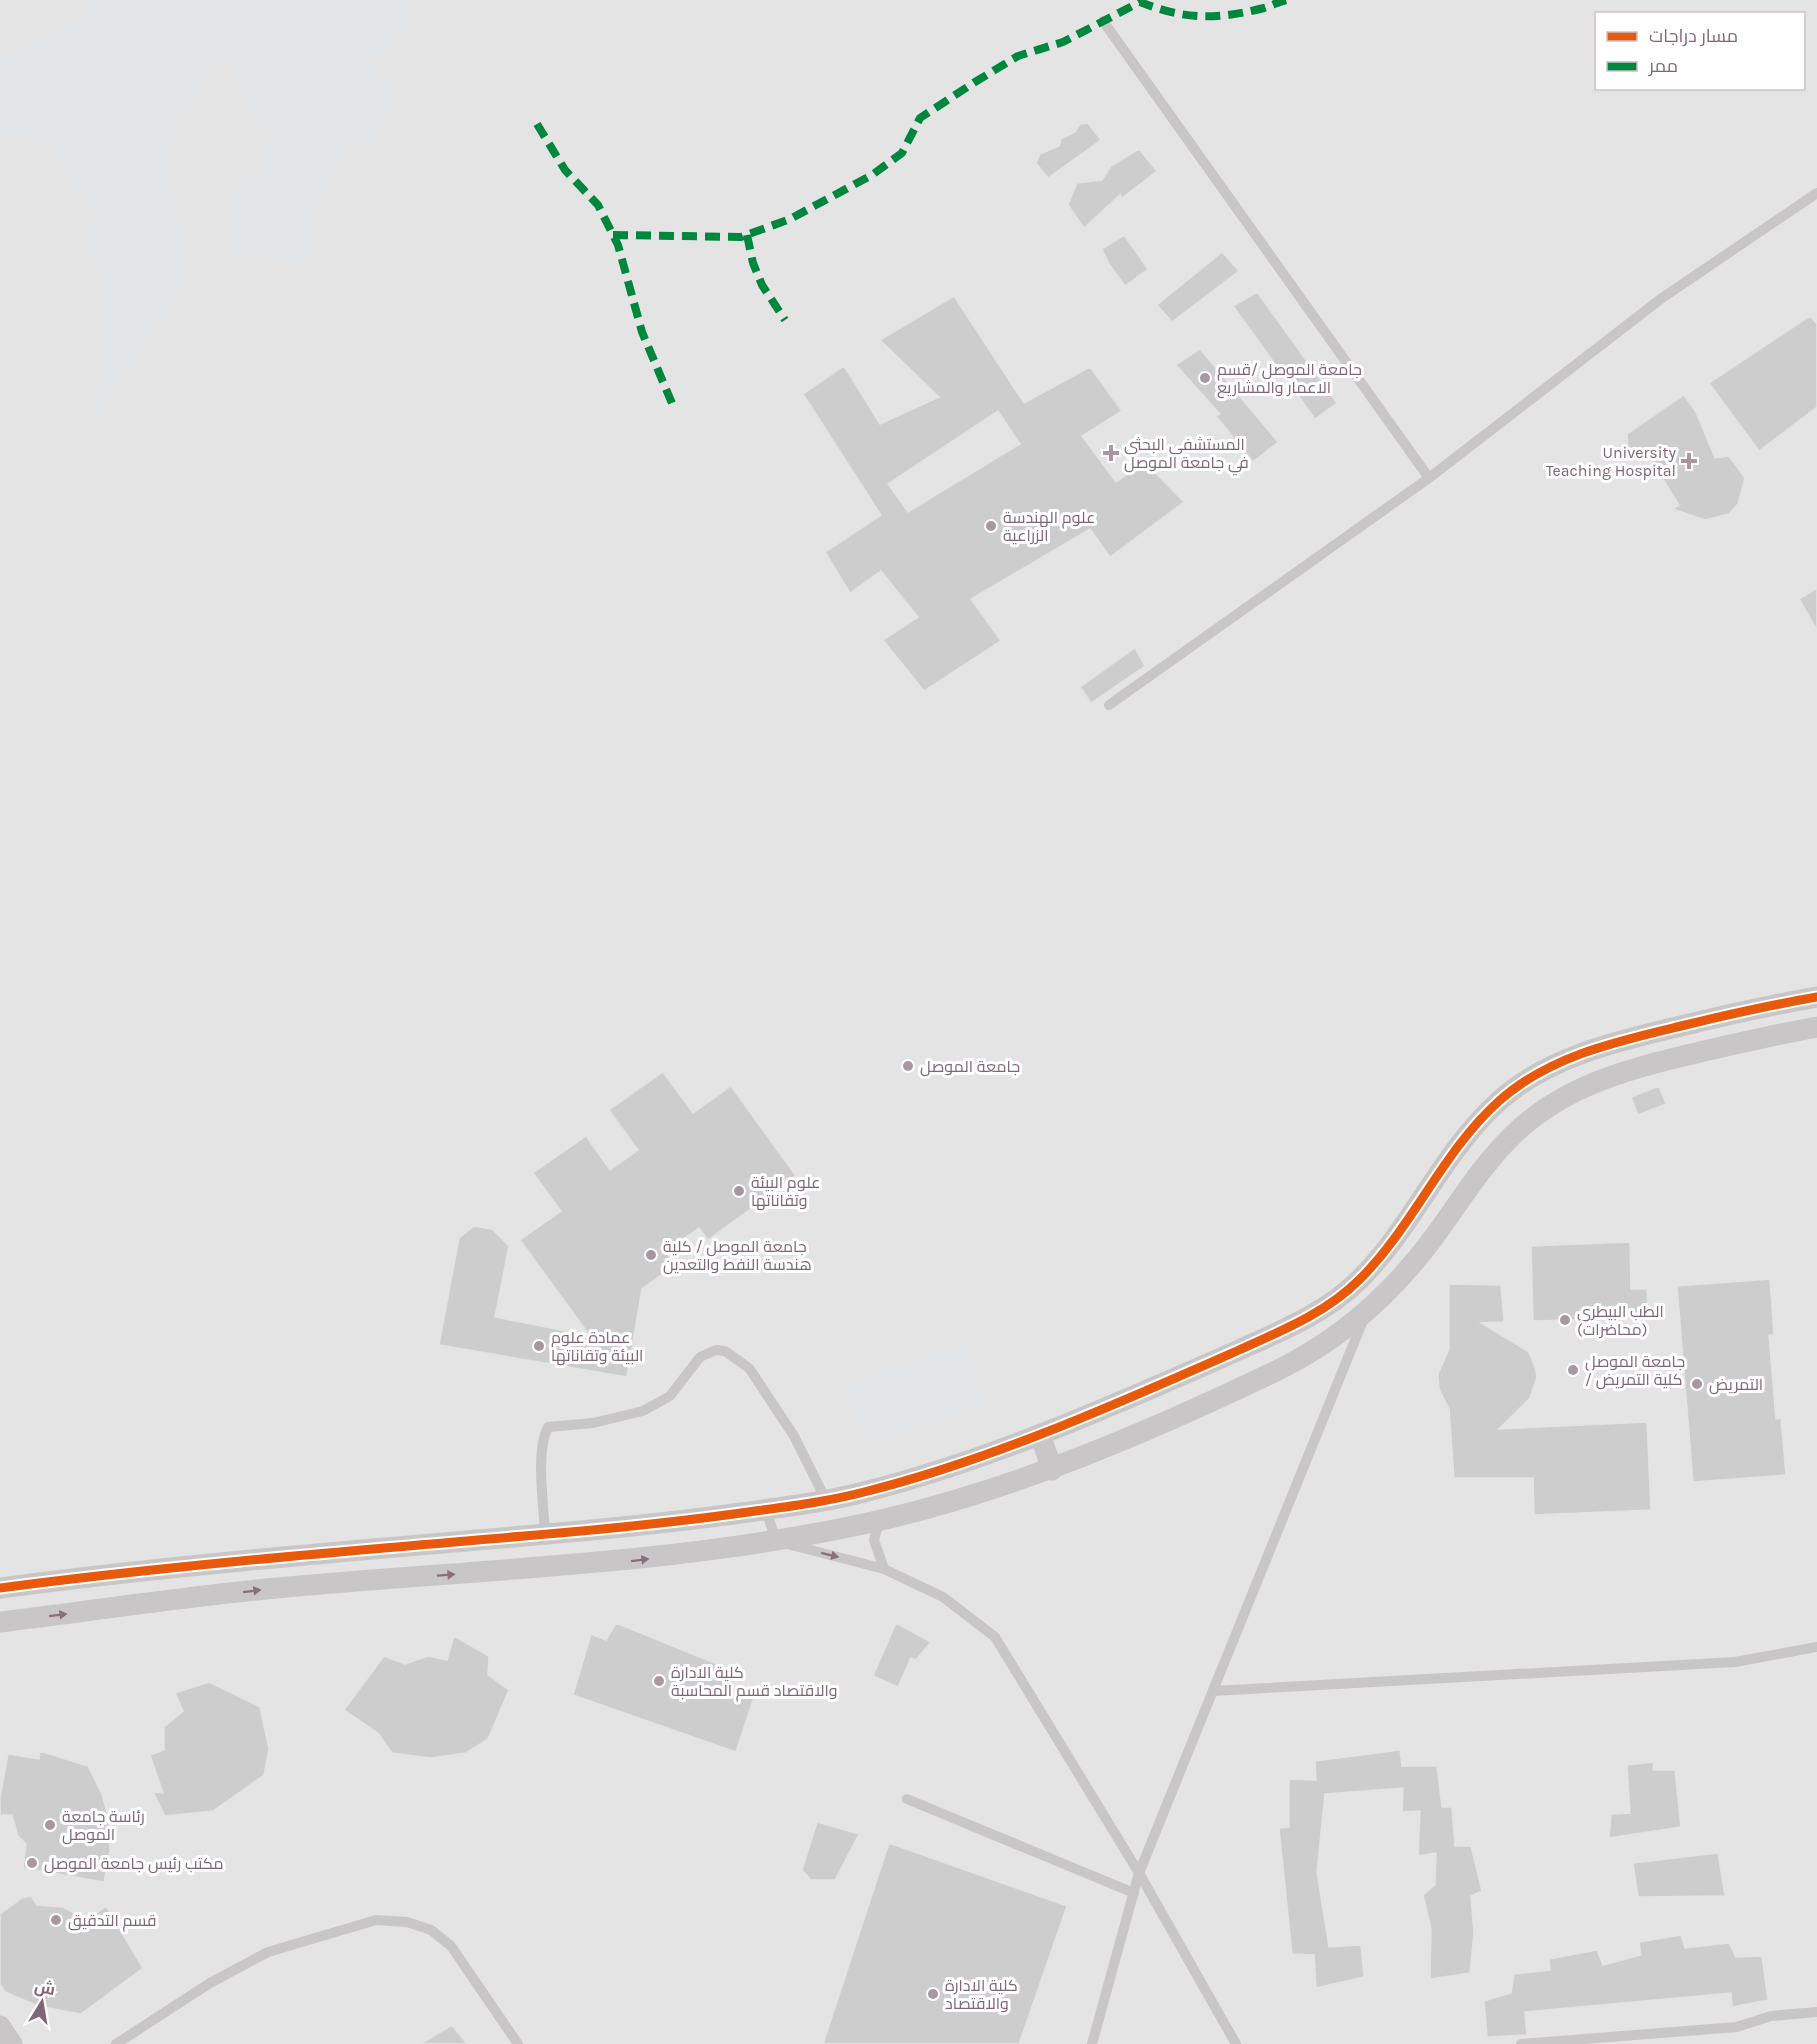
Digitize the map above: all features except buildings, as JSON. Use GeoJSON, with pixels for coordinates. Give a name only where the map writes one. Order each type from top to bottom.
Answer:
{"type":"FeatureCollection","features":[{"type":"Feature","properties":{"kind":"street"},"geometry":{"type":"LineString","coordinates":[[0,1588],[144,1569],[649,1526],[826,1500],[908,1480],[1040,1434],[1274,1334],[1336,1300],[1359,1280],[1383,1253],[1459,1147],[1497,1102],[1521,1083],[1547,1068],[1624,1040],[1755,1007],[1817,997]]}},
{"type":"Feature","properties":{"kind":"street"},"geometry":{"type":"LineString","coordinates":[[0,1622],[266,1589],[632,1561],[776,1541],[879,1520],[1052,1470],[1278,1370],[1335,1337],[1366,1312],[1401,1278],[1510,1137],[1564,1097],[1607,1076],[1644,1065],[1817,1027]]}},
{"type":"Feature","properties":{"kind":"street"},"geometry":{"type":"LineString","coordinates":[[1040,1434],[1052,1470]]}},
{"type":"Feature","properties":{"kind":"street"},"geometry":{"type":"LineString","coordinates":[[0,2026],[12,2044]]}},
{"type":"Feature","properties":{"kind":"lane"},"geometry":{"type":"LineString","coordinates":[[1103,21],[1430,478]]}},
{"type":"Feature","properties":{"kind":"lane"},"geometry":{"type":"LineString","coordinates":[[1109,705],[1430,478],[1662,298],[1817,193]]}},
{"type":"Feature","properties":{"kind":"lane"},"geometry":{"type":"LineString","coordinates":[[1092,2044],[1139,1873],[1366,1312]]}},
{"type":"Feature","properties":{"kind":"lane"},"geometry":{"type":"LineString","coordinates":[[545,1534],[542,1456],[543,1437],[548,1427],[592,1423],[643,1411],[670,1396],[700,1357],[716,1350],[725,1351],[749,1368],[794,1436],[826,1500]]}},
{"type":"Feature","properties":{"kind":"lane"},"geometry":{"type":"LineString","coordinates":[[766,1510],[776,1541],[884,1569],[943,1598],[995,1637],[1139,1873],[1236,2044]]}},
{"type":"Feature","properties":{"kind":"lane"},"geometry":{"type":"LineString","coordinates":[[879,1520],[874,1540],[884,1569]]}},
{"type":"Feature","properties":{"kind":"lane"},"geometry":{"type":"LineString","coordinates":[[1213,1691],[1736,1662],[1817,1647]]}},
{"type":"Feature","properties":{"kind":"lane"},"geometry":{"type":"LineString","coordinates":[[907,1799],[1134,1893]]}},
{"type":"Feature","properties":{"kind":"lane"},"geometry":{"type":"LineString","coordinates":[[116,2044],[210,1983],[268,1952],[376,1920],[407,1922],[431,1930],[451,1946],[518,2044]]}},
{"type":"Feature","properties":{"kind":"lane"},"geometry":{"type":"LineString","coordinates":[[1521,2044],[1737,2027],[1771,2016],[1817,2012]]}},
{"type":"Feature","properties":{"kind":"shaded area","name":"جامعة الموصل"},"geometry":{"type":"Polygon","coordinates":[[[0,0],[1817,0],[1817,2044],[0,2044],[0,0]]]}},
{"type":"Feature","properties":{"kind":"shaded area"},"geometry":{"type":"Polygon","coordinates":[[[88,0],[406,0],[413,9],[405,25],[390,33],[395,40],[394,47],[370,56],[361,56],[392,89],[390,106],[382,128],[368,148],[358,136],[327,178],[310,227],[306,261],[230,255],[228,220],[232,191],[240,180],[260,172],[270,132],[246,111],[244,96],[230,53],[206,74],[178,120],[167,171],[183,231],[187,279],[84,434],[95,409],[101,365],[99,308],[103,278],[89,242],[96,211],[73,183],[55,149],[18,135],[0,138],[0,54],[86,22],[93,13],[88,0]]]}},
{"type":"Feature","properties":{"kind":"shaded area"},"geometry":{"type":"Polygon","coordinates":[[[965,1344],[986,1404],[867,1445],[846,1386],[965,1344]]]}},
{"type":"Feature","properties":{"kind":"marked path"},"geometry":{"type":"LineString","coordinates":[[613,235],[741,237],[790,219],[872,175],[902,153],[920,118],[975,82],[1018,56],[1063,42],[1140,2],[1187,15],[1215,16],[1264,8],[1286,0]]}},
{"type":"Feature","properties":{"kind":"marked path"},"geometry":{"type":"LineString","coordinates":[[537,124],[565,170],[598,205],[618,245],[642,332],[674,408]]}},
{"type":"Feature","properties":{"kind":"marked path"},"geometry":{"type":"LineString","coordinates":[[747,235],[753,263],[762,285],[785,320]]}},
{"type":"Feature","properties":{"kind":"cycle path"},"geometry":{"type":"LineString","coordinates":[[0,1588],[196,1565],[606,1529],[714,1517],[853,1495],[963,1463],[1056,1428],[1149,1389],[1239,1350],[1318,1312],[1346,1292],[1378,1259],[1479,1121],[1499,1101],[1540,1072],[1562,1061],[1609,1044],[1732,1014],[1817,997]]}},
{"type":"Feature","properties":{"kind":"place","name":"جامعة الموصل /قسم الاعمار والمشاريع"},"geometry":{"type":"Point","coordinates":[1205,378]}},
{"type":"Feature","properties":{"kind":"place","name":"المستشفى البحثي في جامعة الموصل"},"geometry":{"type":"Point","coordinates":[1111,453]}},
{"type":"Feature","properties":{"kind":"place","name":"University Teaching Hospital"},"geometry":{"type":"Point","coordinates":[1689,461]}},
{"type":"Feature","properties":{"kind":"place","name":"علوم الهندسة الزراعية"},"geometry":{"type":"Point","coordinates":[991,526]}},
{"type":"Feature","properties":{"kind":"place","name":"جامعة الموصل"},"geometry":{"type":"Point","coordinates":[908,1066]}},
{"type":"Feature","properties":{"kind":"place","name":"علوم البيئة وتقاناتها"},"geometry":{"type":"Point","coordinates":[739,1191]}},
{"type":"Feature","properties":{"kind":"place","name":"جامعة الموصل / كلية هندسة النفط والتعدين"},"geometry":{"type":"Point","coordinates":[651,1255]}},
{"type":"Feature","properties":{"kind":"place","name":"الطب البيطري (محاضرات)"},"geometry":{"type":"Point","coordinates":[1565,1320]}},
{"type":"Feature","properties":{"kind":"place","name":"عمادة علوم البيئة وتقاناتها"},"geometry":{"type":"Point","coordinates":[539,1346]}},
{"type":"Feature","properties":{"kind":"place","name":"جامعة الموصل / كلية التمريض"},"geometry":{"type":"Point","coordinates":[1573,1370]}},
{"type":"Feature","properties":{"kind":"place","name":"التمريض"},"geometry":{"type":"Point","coordinates":[1697,1384]}},
{"type":"Feature","properties":{"kind":"place","name":"كلية الادارة والاقتصاد قسم المحاسبة"},"geometry":{"type":"Point","coordinates":[659,1681]}},
{"type":"Feature","properties":{"kind":"place","name":"رئاسة جامعة الموصل"},"geometry":{"type":"Point","coordinates":[50,1825]}},
{"type":"Feature","properties":{"kind":"place","name":"مكتب رئيس جامعة الموصل"},"geometry":{"type":"Point","coordinates":[32,1863]}},
{"type":"Feature","properties":{"kind":"place","name":"قسم التدقيق"},"geometry":{"type":"Point","coordinates":[56,1920]}},
{"type":"Feature","properties":{"kind":"place","name":"كلية الادارة والاقتصاد"},"geometry":{"type":"Point","coordinates":[933,1994]}}]}
